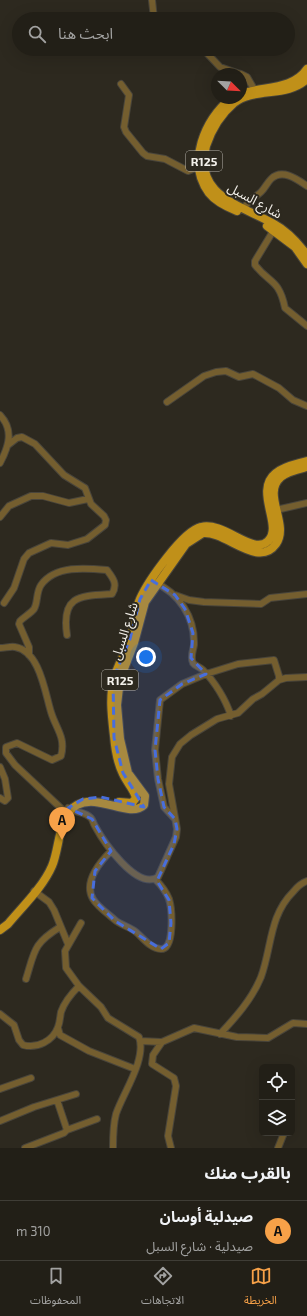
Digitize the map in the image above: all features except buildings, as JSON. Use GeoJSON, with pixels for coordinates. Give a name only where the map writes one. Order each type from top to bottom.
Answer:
{"type":"FeatureCollection","features":[{"type":"Feature","properties":{"kind":"main road"},"geometry":{"type":"LineString","coordinates":[[247,92],[296,80],[307,69]]}},
{"type":"Feature","properties":{"kind":"main road","name":"شارع السبل"},"geometry":{"type":"LineString","coordinates":[[307,79],[301,85],[277,92],[246,97],[236,102],[219,119],[211,134],[204,155],[204,171],[210,183],[217,192],[224,198],[275,228],[300,245],[307,255]]}},
{"type":"Feature","properties":{"kind":"main road","name":"شارع السبل"},"geometry":{"type":"LineString","coordinates":[[224,104],[206,132],[198,154],[198,167],[203,184],[217,200],[275,228],[295,247],[307,264]]}},
{"type":"Feature","properties":{"kind":"main road","name":"شارع السبل"},"geometry":{"type":"LineString","coordinates":[[154,582],[180,541],[191,530],[202,526],[221,528],[248,544],[258,544],[268,541],[272,536],[273,529],[267,493],[269,483],[275,473],[307,461]]}},
{"type":"Feature","properties":{"kind":"main road","name":"شارع السبل"},"geometry":{"type":"LineString","coordinates":[[68,810],[83,799],[90,798],[101,797],[128,804],[135,801],[135,794],[122,774],[114,738],[112,705],[113,679],[130,639],[140,599],[186,544],[203,533],[219,534],[244,549],[257,554],[267,552],[275,546],[279,539],[280,530],[274,492],[276,484],[281,477],[288,473],[307,467]]}},
{"type":"Feature","properties":{"kind":"main road"},"geometry":{"type":"LineString","coordinates":[[0,930],[8,924],[51,867],[68,810]]}},
{"type":"Feature","properties":{"kind":"main road"},"geometry":{"type":"LineString","coordinates":[[0,924],[47,866],[56,835],[68,810]]}},
{"type":"Feature","properties":{"kind":"street"},"geometry":{"type":"LineString","coordinates":[[152,0],[153,12]]}},
{"type":"Feature","properties":{"kind":"street"},"geometry":{"type":"LineString","coordinates":[[210,56],[220,67],[223,68]]}},
{"type":"Feature","properties":{"kind":"street"},"geometry":{"type":"LineString","coordinates":[[247,77],[254,89]]}},
{"type":"Feature","properties":{"kind":"street"},"geometry":{"type":"LineString","coordinates":[[121,84],[129,95],[124,127],[126,132],[143,153],[147,156],[165,158],[188,171],[198,167]]}},
{"type":"Feature","properties":{"kind":"street"},"geometry":{"type":"LineString","coordinates":[[244,209],[251,199],[262,192],[271,178],[278,175],[286,175],[295,178],[307,186]]}},
{"type":"Feature","properties":{"kind":"street"},"geometry":{"type":"LineString","coordinates":[[275,228],[255,261],[255,265],[274,282],[283,293],[285,308],[307,326]]}},
{"type":"Feature","properties":{"kind":"street"},"geometry":{"type":"LineString","coordinates":[[167,402],[204,376],[216,372],[226,371],[239,377],[253,374],[278,388],[293,400],[307,406]]}},
{"type":"Feature","properties":{"kind":"street"},"geometry":{"type":"LineString","coordinates":[[0,414],[4,419],[10,434],[8,445],[0,462]]}},
{"type":"Feature","properties":{"kind":"street"},"geometry":{"type":"LineString","coordinates":[[4,603],[14,588],[24,559],[29,553],[51,543],[72,544],[91,537],[96,531],[105,525],[106,520],[88,500],[85,488],[64,475],[28,439],[17,438],[8,445]]}},
{"type":"Feature","properties":{"kind":"street"},"geometry":{"type":"LineString","coordinates":[[0,517],[9,506],[31,496],[43,496],[69,502],[88,500]]}},
{"type":"Feature","properties":{"kind":"street"},"geometry":{"type":"LineString","coordinates":[[276,510],[307,504]]}},
{"type":"Feature","properties":{"kind":"street"},"geometry":{"type":"LineString","coordinates":[[29,655],[29,647],[19,624],[20,621],[34,609],[40,586],[50,577],[64,571],[79,568],[107,570],[115,580],[116,588],[112,594],[87,596],[74,601],[64,617],[67,634]]}},
{"type":"Feature","properties":{"kind":"street"},"geometry":{"type":"LineString","coordinates":[[154,582],[175,595],[189,600],[204,602],[261,604],[270,598],[307,594]]}},
{"type":"Feature","properties":{"kind":"street"},"geometry":{"type":"LineString","coordinates":[[175,595],[191,620],[194,639],[192,658],[194,664],[206,674],[227,701],[231,716]]}},
{"type":"Feature","properties":{"kind":"street"},"geometry":{"type":"LineString","coordinates":[[0,648],[15,646],[29,655],[41,674],[54,721],[62,735],[64,746],[61,756],[52,760],[17,744],[6,747],[3,754],[68,810],[85,814],[92,819],[94,825],[112,850],[119,860],[135,874],[143,878],[155,879],[163,887],[169,900],[171,917],[169,944],[166,947],[160,949],[152,946],[135,931],[115,920],[92,898],[91,891],[95,871],[112,850]]}},
{"type":"Feature","properties":{"kind":"street"},"geometry":{"type":"LineString","coordinates":[[175,819],[164,807],[158,779],[155,750],[160,700],[182,684],[206,674],[238,664],[261,662],[269,659],[274,660],[280,676],[279,680]]}},
{"type":"Feature","properties":{"kind":"street"},"geometry":{"type":"LineString","coordinates":[[155,879],[158,877],[174,844],[177,829],[169,784],[172,757],[180,744],[205,725],[217,719],[238,713],[253,699],[262,694],[279,680],[286,678],[307,677]]}},
{"type":"Feature","properties":{"kind":"street"},"geometry":{"type":"LineString","coordinates":[[0,767],[5,779],[8,798],[5,801],[0,798]]}},
{"type":"Feature","properties":{"kind":"street"},"geometry":{"type":"LineString","coordinates":[[220,1034],[236,1017],[250,997],[261,977],[278,910],[285,899],[301,883],[307,881]]}},
{"type":"Feature","properties":{"kind":"street"},"geometry":{"type":"LineString","coordinates":[[34,891],[49,902],[54,910],[68,944]]}},
{"type":"Feature","properties":{"kind":"street"},"geometry":{"type":"LineString","coordinates":[[81,923],[65,951],[66,968],[79,986],[101,1007],[108,1018],[139,1037],[140,1041],[139,1060],[116,1113],[113,1148]]}},
{"type":"Feature","properties":{"kind":"street"},"geometry":{"type":"LineString","coordinates":[[26,979],[36,947],[43,939],[60,927]]}},
{"type":"Feature","properties":{"kind":"street"},"geometry":{"type":"LineString","coordinates":[[0,1014],[14,1025],[19,1040],[24,1045],[39,1046],[52,1037],[58,1028],[62,1010],[73,992],[79,986]]}},
{"type":"Feature","properties":{"kind":"street"},"geometry":{"type":"LineString","coordinates":[[140,1041],[162,1042],[194,1028],[237,1038],[268,1038],[293,1023],[307,1024]]}},
{"type":"Feature","properties":{"kind":"street"},"geometry":{"type":"LineString","coordinates":[[58,1028],[60,1035],[89,1051],[135,1069]]}},
{"type":"Feature","properties":{"kind":"street"},"geometry":{"type":"LineString","coordinates":[[162,1042],[153,1055],[152,1064],[174,1078],[176,1086],[168,1136],[171,1148]]}},
{"type":"Feature","properties":{"kind":"street"},"geometry":{"type":"LineString","coordinates":[[0,1089],[31,1078]]}},
{"type":"Feature","properties":{"kind":"street"},"geometry":{"type":"LineString","coordinates":[[0,1121],[34,1107],[76,1094]]}},
{"type":"Feature","properties":{"kind":"street"},"geometry":{"type":"LineString","coordinates":[[57,1100],[67,1130]]}},
{"type":"Feature","properties":{"kind":"street"},"geometry":{"type":"LineString","coordinates":[[25,1148],[97,1118]]}},
{"type":"Feature","properties":{"kind":"street"},"geometry":{"type":"LineString","coordinates":[[278,1148],[283,1136]]}},
{"type":"Feature","properties":{"kind":"highlighted area"},"geometry":{"type":"Polygon","coordinates":[[[151,580],[175,595],[185,609],[193,633],[191,658],[206,674],[182,684],[160,700],[155,750],[158,779],[164,807],[175,819],[177,829],[174,844],[157,881],[169,900],[171,923],[169,943],[161,949],[115,921],[92,898],[95,871],[111,851],[92,819],[68,808],[83,799],[101,797],[144,807],[123,773],[114,738],[113,679],[130,639],[140,599],[151,580]]]}},
{"type":"Feature","properties":{"kind":"place","name":"صيدلية أوسان"},"geometry":{"type":"Point","coordinates":[62,840]}}]}
